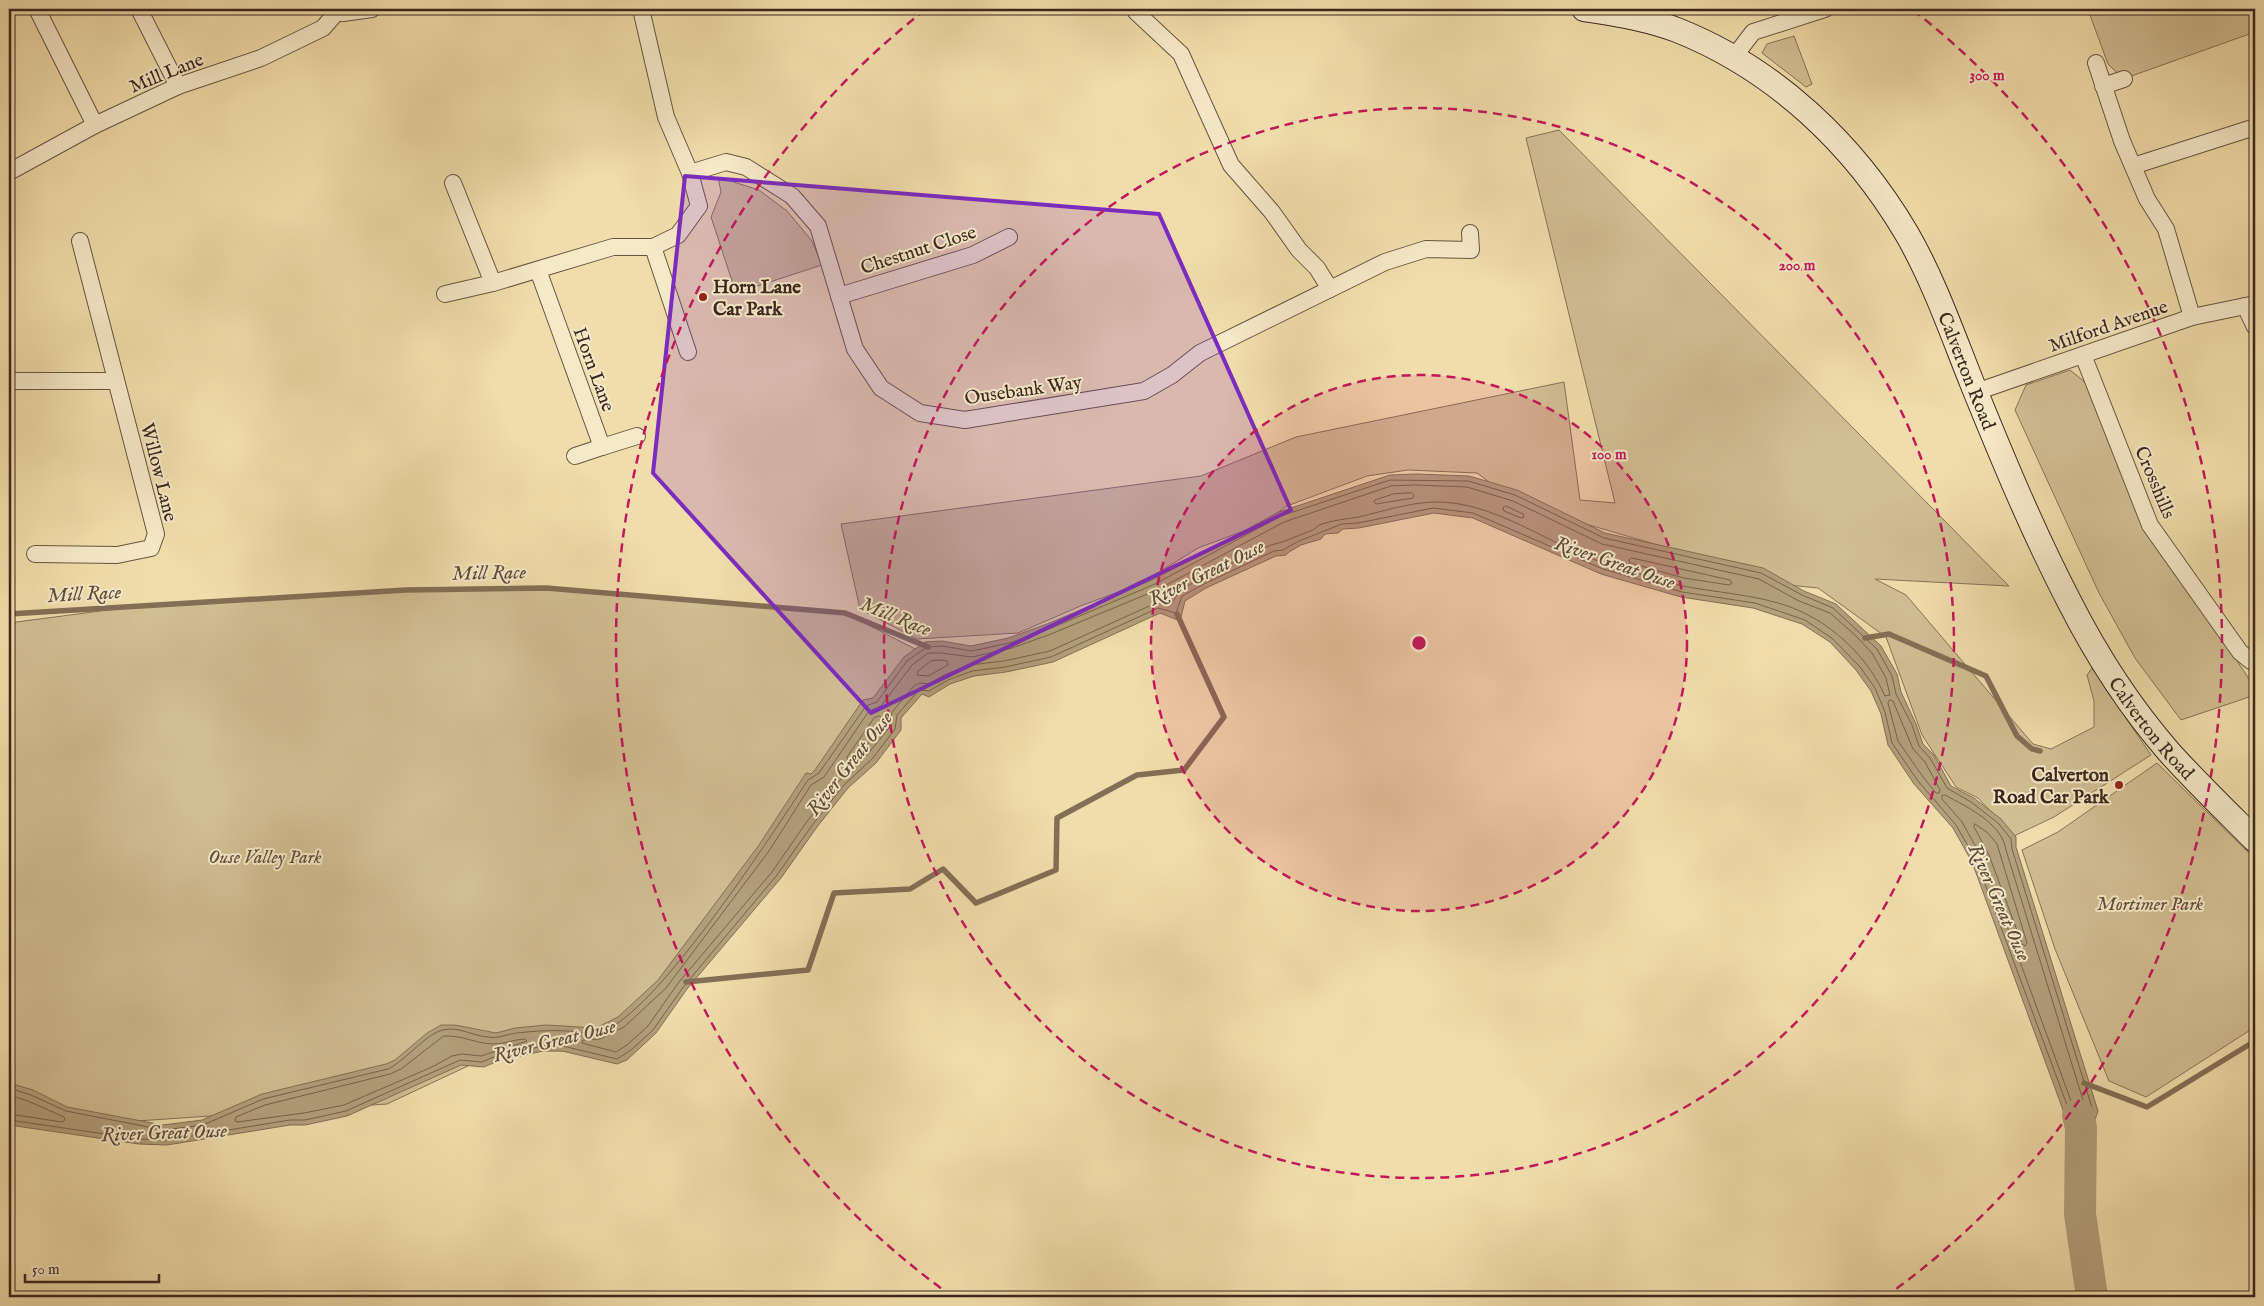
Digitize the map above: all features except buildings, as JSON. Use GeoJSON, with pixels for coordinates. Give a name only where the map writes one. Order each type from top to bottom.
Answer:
{"type":"FeatureCollection","features":[{"type":"Feature","properties":{"kind":"street"},"geometry":{"type":"LineString","coordinates":[[36,9],[96,124]]}},
{"type":"Feature","properties":{"kind":"street"},"geometry":{"type":"LineString","coordinates":[[139,9],[178,86]]}},
{"type":"Feature","properties":{"kind":"street"},"geometry":{"type":"LineString","coordinates":[[338,11],[372,9]]}},
{"type":"Feature","properties":{"kind":"street"},"geometry":{"type":"LineString","coordinates":[[445,294],[493,283],[614,247],[653,248],[678,236],[698,206],[690,173],[666,117],[641,9]]}},
{"type":"Feature","properties":{"kind":"street"},"geometry":{"type":"LineString","coordinates":[[1136,9],[1136,12],[1181,54],[1232,165],[1272,212],[1299,250],[1317,268],[1330,289]]}},
{"type":"Feature","properties":{"kind":"street","name":"Calverton Road"},"geometry":{"type":"LineString","coordinates":[[1584,9],[1607,12],[1675,29],[1734,57],[1795,99],[1853,157],[1907,234],[1937,296],[2052,568],[2071,606],[2109,672],[2135,710],[2167,749],[2255,840]]}},
{"type":"Feature","properties":{"kind":"street"},"geometry":{"type":"LineString","coordinates":[[1734,57],[1753,32],[1825,9]]}},
{"type":"Feature","properties":{"kind":"street","name":"Mill Lane"},"geometry":{"type":"LineString","coordinates":[[9,172],[96,124],[178,86],[261,58],[323,28],[338,11]]}},
{"type":"Feature","properties":{"kind":"street"},"geometry":{"type":"LineString","coordinates":[[2096,63],[2133,166],[2147,199],[2166,229],[2192,317]]}},
{"type":"Feature","properties":{"kind":"street"},"geometry":{"type":"LineString","coordinates":[[2103,86],[2124,80]]}},
{"type":"Feature","properties":{"kind":"street"},"geometry":{"type":"LineString","coordinates":[[2133,166],[2255,128]]}},
{"type":"Feature","properties":{"kind":"street","name":"Ousebank Way"},"geometry":{"type":"LineString","coordinates":[[690,173],[726,162],[746,166],[792,196],[818,226],[855,348],[881,388],[920,413],[965,420],[1144,391],[1172,375],[1200,353],[1385,262],[1426,249],[1472,257],[1470,233]]}},
{"type":"Feature","properties":{"kind":"street"},"geometry":{"type":"LineString","coordinates":[[453,183],[493,283]]}},
{"type":"Feature","properties":{"kind":"street","name":"Chestnut Close"},"geometry":{"type":"LineString","coordinates":[[839,296],[972,255],[1009,237]]}},
{"type":"Feature","properties":{"kind":"street","name":"Willow Lane"},"geometry":{"type":"LineString","coordinates":[[36,554],[116,555],[151,548],[156,534],[80,240]]}},
{"type":"Feature","properties":{"kind":"street"},"geometry":{"type":"LineString","coordinates":[[653,248],[688,352]]}},
{"type":"Feature","properties":{"kind":"street","name":"Horn Lane"},"geometry":{"type":"LineString","coordinates":[[538,270],[602,447]]}},
{"type":"Feature","properties":{"kind":"street"},"geometry":{"type":"LineString","coordinates":[[2250,305],[2255,327]]}},
{"type":"Feature","properties":{"kind":"street","name":"Milford Avenue"},"geometry":{"type":"LineString","coordinates":[[1976,392],[2192,317],[2250,305]]}},
{"type":"Feature","properties":{"kind":"street","name":"Crosshills"},"geometry":{"type":"LineString","coordinates":[[2083,355],[2150,525],[2240,652],[2250,661]]}},
{"type":"Feature","properties":{"kind":"street"},"geometry":{"type":"LineString","coordinates":[[9,381],[116,381]]}},
{"type":"Feature","properties":{"kind":"street"},"geometry":{"type":"LineString","coordinates":[[575,456],[637,436]]}},
{"type":"Feature","properties":{"kind":"highlighted area"},"geometry":{"type":"Polygon","coordinates":[[[685,176],[1159,214],[1291,510],[871,713],[653,473],[685,176]]]}},
{"type":"Feature","properties":{"kind":"green space"},"geometry":{"type":"Polygon","coordinates":[[[2111,9],[2255,9],[2255,32],[2123,79],[2108,64],[2090,15],[2111,9]]]}},
{"type":"Feature","properties":{"kind":"green space"},"geometry":{"type":"Polygon","coordinates":[[[1794,36],[1812,84],[1806,87],[1762,53],[1767,44],[1794,36]]]}},
{"type":"Feature","properties":{"kind":"green space"},"geometry":{"type":"Polygon","coordinates":[[[1559,130],[2009,586],[1875,579],[1906,595],[2033,744],[2051,749],[2094,727],[2094,701],[2087,675],[2092,668],[2151,755],[2054,817],[2014,836],[1978,798],[1956,787],[1922,735],[1886,637],[1818,588],[1778,584],[1692,555],[1555,515],[1512,499],[1477,473],[1408,470],[1367,476],[1287,506],[1260,525],[1198,548],[1140,584],[1083,605],[1018,633],[917,639],[860,609],[841,524],[1201,476],[1296,437],[1564,382],[1580,500],[1615,503],[1526,138],[1559,130]]]}},
{"type":"Feature","properties":{"kind":"green space"},"geometry":{"type":"Polygon","coordinates":[[[718,177],[759,190],[787,211],[812,241],[822,265],[736,293],[711,217],[721,192],[718,177]]]}},
{"type":"Feature","properties":{"kind":"green space"},"geometry":{"type":"Polygon","coordinates":[[[2070,370],[2091,387],[2149,528],[2255,688],[2255,695],[2181,720],[2135,658],[2099,593],[2015,410],[2026,385],[2070,370]]]}},
{"type":"Feature","properties":{"kind":"green space","name":"Ouse Valley Park"},"geometry":{"type":"Polygon","coordinates":[[[546,588],[845,613],[925,654],[627,1052],[502,1050],[387,1104],[34,1128],[9,1120],[9,623],[123,608],[406,590],[546,588]]]}},
{"type":"Feature","properties":{"kind":"green space","name":"Mortimer Park"},"geometry":{"type":"Polygon","coordinates":[[[2157,763],[2255,859],[2255,1027],[2146,1097],[2109,1081],[2055,949],[2022,850],[2058,832],[2157,763]]]}},
{"type":"Feature","properties":{"kind":"water"},"geometry":{"type":"Polygon","coordinates":[[[1390,475],[1469,476],[1517,490],[1605,533],[1763,568],[1804,591],[1836,604],[1881,646],[1897,674],[1901,692],[1923,744],[1934,755],[1951,786],[1974,798],[2001,819],[2016,837],[2016,847],[2098,1111],[2081,1159],[1972,862],[1953,828],[1914,784],[1888,745],[1881,714],[1871,691],[1856,670],[1830,642],[1802,624],[1753,608],[1681,597],[1601,574],[1473,518],[1434,513],[1359,528],[1343,529],[1338,533],[1325,534],[1321,539],[1301,545],[1286,555],[1276,556],[1206,588],[1185,601],[1180,621],[1160,613],[1053,662],[1006,672],[974,676],[950,684],[929,697],[922,694],[901,718],[901,730],[876,763],[848,788],[817,827],[781,878],[687,989],[656,1033],[627,1060],[617,1064],[562,1051],[543,1051],[498,1061],[484,1067],[461,1065],[347,1116],[305,1125],[290,1125],[167,1145],[139,1144],[9,1125],[9,1083],[33,1090],[67,1107],[163,1125],[202,1120],[262,1094],[386,1064],[395,1060],[427,1033],[441,1025],[455,1025],[496,1033],[515,1028],[546,1025],[596,1028],[618,1017],[658,980],[759,845],[806,773],[811,774],[815,770],[863,700],[873,698],[904,657],[925,642],[942,641],[971,646],[1008,638],[1047,624],[1152,580],[1279,512],[1390,475]]]}},
{"type":"Feature","properties":{"kind":"waterway","name":"Mill Race"},"geometry":{"type":"LineString","coordinates":[[9,614],[406,590],[546,588],[845,613],[928,647]]}},
{"type":"Feature","properties":{"kind":"waterway"},"geometry":{"type":"LineString","coordinates":[[686,982],[808,970],[834,893],[910,889],[943,869],[976,903],[1056,870],[1057,818],[1137,775],[1184,770],[1224,717],[1177,614]]}},
{"type":"Feature","properties":{"kind":"waterway"},"geometry":{"type":"LineString","coordinates":[[1865,638],[1889,634],[1986,676],[2017,736],[2032,749],[2040,751]]}},
{"type":"Feature","properties":{"kind":"waterway"},"geometry":{"type":"LineString","coordinates":[[2084,1083],[2147,1107],[2255,1041]]}},
{"type":"Feature","properties":{"kind":"waterway","name":"River Great Ouse"},"geometry":{"type":"LineString","coordinates":[[2078,1115],[2081,1128],[2080,1214],[2092,1297]]}},
{"type":"Feature","properties":{"kind":"place","name":"Horn Lane Car Park"},"geometry":{"type":"Point","coordinates":[703,297]}},
{"type":"Feature","properties":{"kind":"place","name":"Calverton Road Car Park"},"geometry":{"type":"Point","coordinates":[2119,785]}}]}
